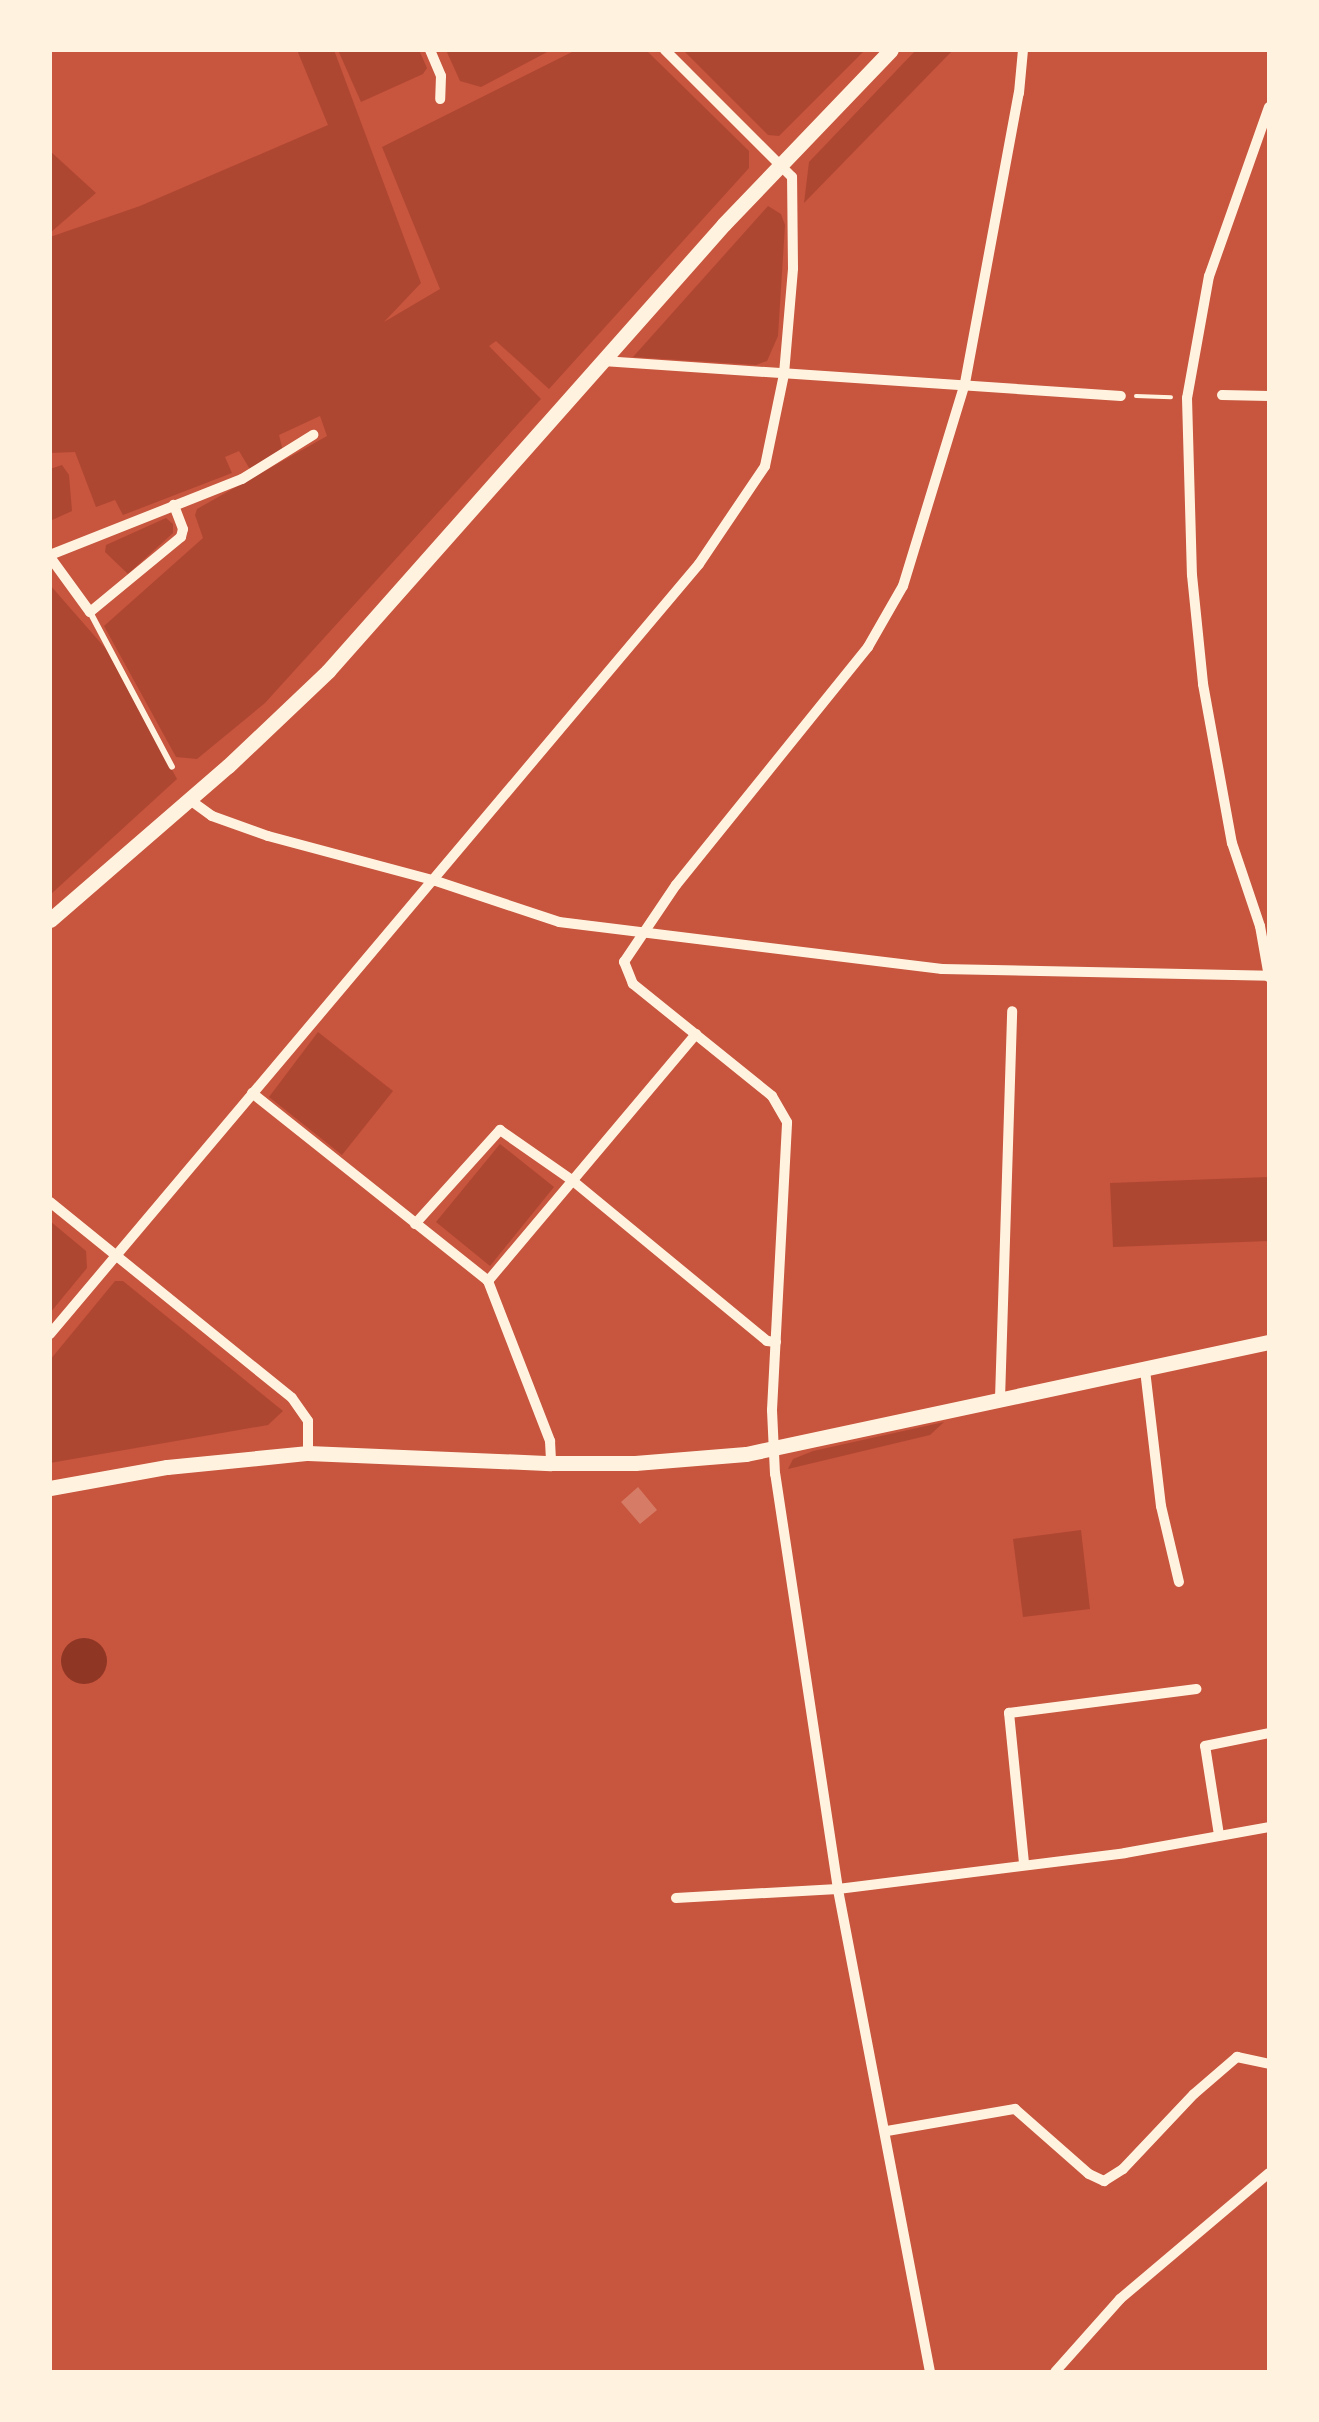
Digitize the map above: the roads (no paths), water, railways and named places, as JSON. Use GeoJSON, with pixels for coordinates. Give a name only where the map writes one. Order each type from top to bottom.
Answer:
{"type":"FeatureCollection","features":[{"type":"Feature","properties":{"kind":"street"},"geometry":{"type":"LineString","coordinates":[[430,50],[441,76],[440,99]]}},
{"type":"Feature","properties":{"kind":"street"},"geometry":{"type":"LineString","coordinates":[[50,1334],[728,526],[766,466],[784,374],[794,268],[792,177],[665,50]]}},
{"type":"Feature","properties":{"kind":"street"},"geometry":{"type":"LineString","coordinates":[[50,920],[190,800],[328,670],[781,163],[891,50]]}},
{"type":"Feature","properties":{"kind":"street"},"geometry":{"type":"LineString","coordinates":[[930,2372],[838,1889],[772,1449],[787,1122],[772,1096],[625,973],[628,950],[886,622],[914,559],[965,384],[1019,93],[1022,50]]}},
{"type":"Feature","properties":{"kind":"street"},"geometry":{"type":"LineString","coordinates":[[190,800],[212,816],[255,832],[430,880],[559,922],[942,969],[1269,977],[1260,926],[1232,843],[1203,684],[1192,575],[1187,398],[1209,276],[1269,108]]}},
{"type":"Feature","properties":{"kind":"street"},"geometry":{"type":"LineString","coordinates":[[603,361],[1121,396]]}},
{"type":"Feature","properties":{"kind":"street"},"geometry":{"type":"LineString","coordinates":[[1222,395],[1269,396]]}},
{"type":"Feature","properties":{"kind":"street"},"geometry":{"type":"LineString","coordinates":[[174,505],[184,529],[181,537],[90,612],[50,556],[174,505],[250,475],[313,435]]}},
{"type":"Feature","properties":{"kind":"street"},"geometry":{"type":"LineString","coordinates":[[1000,1399],[1012,1011]]}},
{"type":"Feature","properties":{"kind":"street"},"geometry":{"type":"LineString","coordinates":[[488,1281],[696,1034]]}},
{"type":"Feature","properties":{"kind":"street"},"geometry":{"type":"LineString","coordinates":[[252,1093],[488,1281],[550,1441],[552,1463]]}},
{"type":"Feature","properties":{"kind":"street"},"geometry":{"type":"LineString","coordinates":[[415,1224],[500,1130],[573,1182],[767,1340],[776,1342]]}},
{"type":"Feature","properties":{"kind":"street"},"geometry":{"type":"LineString","coordinates":[[50,1202],[292,1398],[308,1422],[308,1453]]}},
{"type":"Feature","properties":{"kind":"street"},"geometry":{"type":"LineString","coordinates":[[50,1488],[167,1467],[308,1453],[552,1463],[636,1462],[772,1449],[1269,1342]]}},
{"type":"Feature","properties":{"kind":"street"},"geometry":{"type":"LineString","coordinates":[[1146,1370],[1161,1506],[1179,1582]]}},
{"type":"Feature","properties":{"kind":"street"},"geometry":{"type":"LineString","coordinates":[[1024,1864],[1009,1713],[1196,1688]]}},
{"type":"Feature","properties":{"kind":"street"},"geometry":{"type":"LineString","coordinates":[[1219,1836],[1206,1746],[1269,1733]]}},
{"type":"Feature","properties":{"kind":"street"},"geometry":{"type":"LineString","coordinates":[[676,1898],[838,1889],[1125,1853],[1269,1827]]}},
{"type":"Feature","properties":{"kind":"street"},"geometry":{"type":"LineString","coordinates":[[887,2131],[1015,2109],[1089,2174],[1104,2181],[1123,2169],[1237,2057],[1269,2064]]}},
{"type":"Feature","properties":{"kind":"street"},"geometry":{"type":"LineString","coordinates":[[1054,2372],[1120,2299],[1269,2173]]}},
{"type":"Feature","properties":{"kind":"lane"},"geometry":{"type":"LineString","coordinates":[[90,612],[172,767]]}}]}
